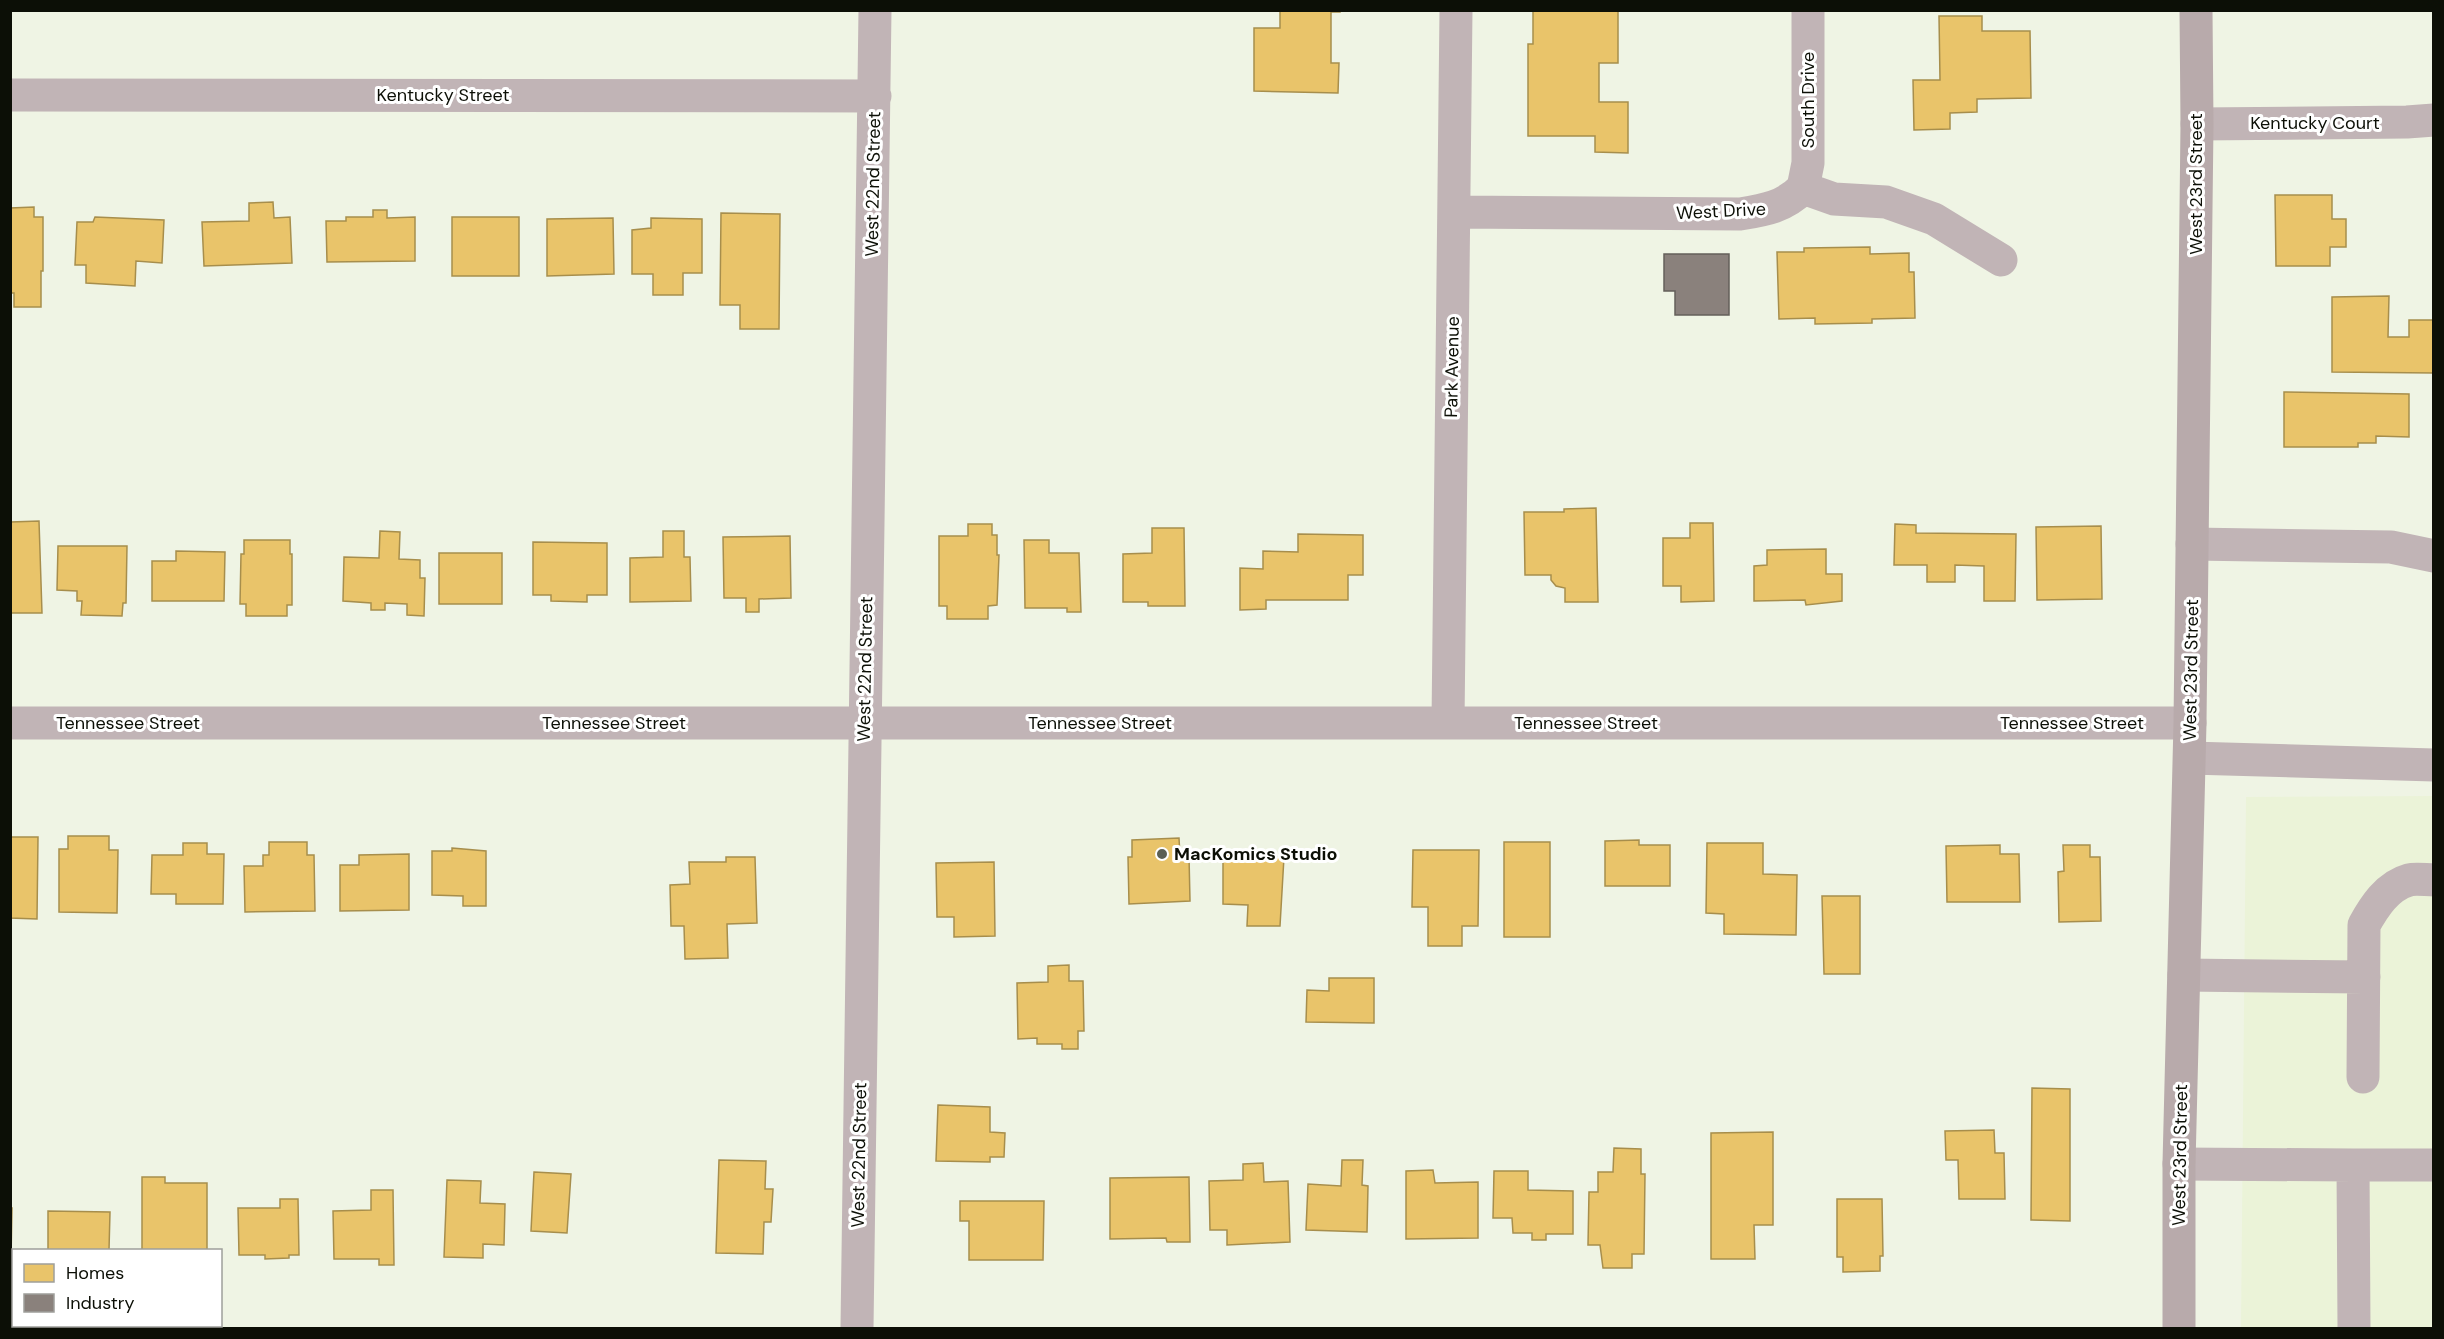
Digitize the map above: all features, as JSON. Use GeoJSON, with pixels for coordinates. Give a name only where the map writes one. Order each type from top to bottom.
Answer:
{"type":"FeatureCollection","features":[{"type":"Feature","properties":{"kind":"main road","name":"West 23rd Street"},"geometry":{"type":"LineString","coordinates":[[2179,1329],[2179,1164],[2190,758],[2197,124],[2196,10]]}},
{"type":"Feature","properties":{"kind":"street","name":"West 22nd Street"},"geometry":{"type":"LineString","coordinates":[[857,1329],[875,10]]}},
{"type":"Feature","properties":{"kind":"street","name":"Park Avenue"},"geometry":{"type":"LineString","coordinates":[[1448,723],[1456,10]]}},
{"type":"Feature","properties":{"kind":"street","name":"South Drive"},"geometry":{"type":"LineString","coordinates":[[1803,188],[1808,164],[1808,10]]}},
{"type":"Feature","properties":{"kind":"street","name":"Kentucky Street"},"geometry":{"type":"LineString","coordinates":[[10,95],[874,96]]}},
{"type":"Feature","properties":{"kind":"street","name":"Kentucky Court"},"geometry":{"type":"LineString","coordinates":[[2197,124],[2433,120]]}},
{"type":"Feature","properties":{"kind":"street","name":"West Drive"},"geometry":{"type":"LineString","coordinates":[[1454,212],[1740,214],[1772,210],[1793,199],[1803,188]]}},
{"type":"Feature","properties":{"kind":"street"},"geometry":{"type":"LineString","coordinates":[[1803,188],[1834,199],[1886,202],[1935,219],[2001,260]]}},
{"type":"Feature","properties":{"kind":"street"},"geometry":{"type":"LineString","coordinates":[[2192,543],[2391,547],[2433,556]]}},
{"type":"Feature","properties":{"kind":"street","name":"Tennessee Street"},"geometry":{"type":"LineString","coordinates":[[10,723],[2190,723]]}},
{"type":"Feature","properties":{"kind":"street"},"geometry":{"type":"LineString","coordinates":[[2190,758],[2433,765]]}},
{"type":"Feature","properties":{"kind":"street"},"geometry":{"type":"LineString","coordinates":[[2363,1077],[2364,925],[2374,906],[2389,892],[2409,880],[2433,880]]}},
{"type":"Feature","properties":{"kind":"street"},"geometry":{"type":"LineString","coordinates":[[2184,975],[2364,977]]}},
{"type":"Feature","properties":{"kind":"street"},"geometry":{"type":"LineString","coordinates":[[2179,1164],[2433,1165]]}},
{"type":"Feature","properties":{"kind":"street"},"geometry":{"type":"LineString","coordinates":[[2353,1165],[2354,1329]]}},
{"type":"Feature","properties":{"kind":"shaded area"},"geometry":{"type":"Polygon","coordinates":[[[2433,796],[2433,1328],[2241,1328],[2246,797],[2433,796]]]}},
{"type":"Feature","properties":{"kind":"building: Homes"},"geometry":{"type":"Polygon","coordinates":[[[1280,10],[1340,10],[1340,12],[1331,12],[1331,63],[1339,63],[1338,93],[1254,91],[1254,28],[1280,28],[1280,10]]]}},
{"type":"Feature","properties":{"kind":"building: Homes"},"geometry":{"type":"Polygon","coordinates":[[[1533,10],[1618,10],[1618,63],[1599,63],[1599,102],[1628,102],[1628,153],[1595,152],[1595,136],[1528,136],[1528,44],[1533,44],[1533,10]]]}},
{"type":"Feature","properties":{"kind":"building: Homes"},"geometry":{"type":"Polygon","coordinates":[[[1939,16],[1982,16],[1982,31],[2030,31],[2031,98],[1977,99],[1977,112],[1950,113],[1950,129],[1914,130],[1913,80],[1940,80],[1939,16]]]}},
{"type":"Feature","properties":{"kind":"building: Homes"},"geometry":{"type":"Polygon","coordinates":[[[2275,195],[2332,195],[2332,219],[2346,219],[2346,247],[2330,247],[2330,266],[2276,266],[2275,195]]]}},
{"type":"Feature","properties":{"kind":"building: Homes"},"geometry":{"type":"Polygon","coordinates":[[[273,202],[274,218],[290,217],[292,263],[204,266],[202,222],[249,221],[249,203],[273,202]]]}},
{"type":"Feature","properties":{"kind":"building: Homes"},"geometry":{"type":"Polygon","coordinates":[[[34,207],[34,217],[43,217],[41,307],[14,307],[14,293],[10,293],[10,208],[34,207]]]}},
{"type":"Feature","properties":{"kind":"building: Homes"},"geometry":{"type":"Polygon","coordinates":[[[373,210],[387,210],[387,218],[415,217],[415,261],[327,262],[326,221],[346,221],[346,217],[373,217],[373,210]]]}},
{"type":"Feature","properties":{"kind":"building: Homes"},"geometry":{"type":"Polygon","coordinates":[[[721,213],[780,214],[779,329],[740,329],[740,305],[720,305],[721,213]]]}},
{"type":"Feature","properties":{"kind":"building: Homes"},"geometry":{"type":"Polygon","coordinates":[[[95,217],[164,220],[162,263],[136,261],[135,286],[86,283],[86,265],[75,265],[77,222],[93,222],[95,217]]]}},
{"type":"Feature","properties":{"kind":"building: Homes"},"geometry":{"type":"Polygon","coordinates":[[[452,217],[519,217],[519,276],[452,276],[452,217]]]}},
{"type":"Feature","properties":{"kind":"building: Homes"},"geometry":{"type":"Polygon","coordinates":[[[613,218],[614,274],[547,276],[547,219],[613,218]]]}},
{"type":"Feature","properties":{"kind":"building: Homes"},"geometry":{"type":"Polygon","coordinates":[[[651,218],[702,219],[702,273],[683,273],[683,295],[653,295],[653,274],[632,274],[632,230],[651,228],[651,218]]]}},
{"type":"Feature","properties":{"kind":"building: Homes"},"geometry":{"type":"Polygon","coordinates":[[[1870,247],[1870,254],[1909,253],[1909,272],[1914,272],[1915,318],[1872,319],[1872,323],[1815,324],[1815,318],[1779,319],[1777,252],[1804,252],[1804,248],[1870,247]]]}},
{"type":"Feature","properties":{"kind":"building: Homes"},"geometry":{"type":"Polygon","coordinates":[[[2389,296],[2388,337],[2409,337],[2409,320],[2434,320],[2434,373],[2332,372],[2332,297],[2389,296]]]}},
{"type":"Feature","properties":{"kind":"building: Homes"},"geometry":{"type":"Polygon","coordinates":[[[2284,392],[2409,394],[2409,437],[2376,436],[2376,443],[2358,443],[2358,447],[2284,447],[2284,392]]]}},
{"type":"Feature","properties":{"kind":"building: Homes"},"geometry":{"type":"Polygon","coordinates":[[[1596,508],[1598,602],[1565,602],[1565,588],[1556,586],[1551,580],[1551,575],[1525,575],[1524,512],[1564,512],[1564,509],[1596,508]]]}},
{"type":"Feature","properties":{"kind":"building: Homes"},"geometry":{"type":"Polygon","coordinates":[[[39,521],[42,613],[10,613],[11,522],[39,521]]]}},
{"type":"Feature","properties":{"kind":"building: Homes"},"geometry":{"type":"Polygon","coordinates":[[[1690,523],[1713,523],[1714,601],[1681,602],[1681,586],[1663,586],[1663,538],[1690,538],[1690,523]]]}},
{"type":"Feature","properties":{"kind":"building: Homes"},"geometry":{"type":"Polygon","coordinates":[[[968,524],[992,524],[992,535],[997,535],[997,555],[999,555],[997,605],[988,606],[988,619],[947,619],[947,606],[939,606],[939,536],[968,536],[968,524]]]}},
{"type":"Feature","properties":{"kind":"building: Homes"},"geometry":{"type":"Polygon","coordinates":[[[1895,524],[1916,525],[1916,533],[2016,534],[2015,601],[1984,601],[1984,566],[1955,565],[1955,582],[1927,582],[1927,565],[1894,565],[1895,524]]]}},
{"type":"Feature","properties":{"kind":"building: Homes"},"geometry":{"type":"Polygon","coordinates":[[[2101,526],[2102,599],[2037,600],[2036,527],[2101,526]]]}},
{"type":"Feature","properties":{"kind":"building: Homes"},"geometry":{"type":"Polygon","coordinates":[[[1152,528],[1184,528],[1185,606],[1148,606],[1148,602],[1123,602],[1123,554],[1152,553],[1152,528]]]}},
{"type":"Feature","properties":{"kind":"building: Homes"},"geometry":{"type":"Polygon","coordinates":[[[380,531],[400,532],[399,559],[420,560],[420,578],[425,578],[424,616],[407,615],[407,604],[385,603],[385,610],[371,610],[371,603],[343,601],[344,557],[379,558],[380,531]]]}},
{"type":"Feature","properties":{"kind":"building: Homes"},"geometry":{"type":"Polygon","coordinates":[[[663,531],[684,531],[684,557],[690,557],[691,601],[630,602],[630,558],[663,557],[663,531]]]}},
{"type":"Feature","properties":{"kind":"building: Homes"},"geometry":{"type":"Polygon","coordinates":[[[1298,534],[1363,535],[1363,575],[1348,575],[1348,600],[1266,600],[1266,609],[1240,610],[1240,568],[1263,569],[1263,551],[1298,552],[1298,534]]]}},
{"type":"Feature","properties":{"kind":"building: Homes"},"geometry":{"type":"Polygon","coordinates":[[[790,536],[791,598],[759,599],[759,612],[746,612],[746,598],[724,598],[723,537],[790,536]]]}},
{"type":"Feature","properties":{"kind":"building: Homes"},"geometry":{"type":"Polygon","coordinates":[[[244,540],[290,540],[292,605],[287,605],[287,616],[246,616],[246,604],[240,604],[241,554],[244,554],[244,540]]]}},
{"type":"Feature","properties":{"kind":"building: Homes"},"geometry":{"type":"Polygon","coordinates":[[[1024,540],[1049,540],[1049,553],[1079,553],[1081,612],[1067,612],[1067,608],[1025,608],[1024,540]]]}},
{"type":"Feature","properties":{"kind":"building: Homes"},"geometry":{"type":"Polygon","coordinates":[[[533,542],[607,543],[607,595],[587,595],[587,602],[551,601],[551,595],[533,595],[533,542]]]}},
{"type":"Feature","properties":{"kind":"building: Homes"},"geometry":{"type":"Polygon","coordinates":[[[58,546],[127,546],[126,603],[123,603],[122,616],[81,615],[82,601],[77,601],[77,591],[57,590],[58,546]]]}},
{"type":"Feature","properties":{"kind":"building: Homes"},"geometry":{"type":"Polygon","coordinates":[[[1826,549],[1826,574],[1842,574],[1842,601],[1806,605],[1805,600],[1754,601],[1754,566],[1767,565],[1767,550],[1826,549]]]}},
{"type":"Feature","properties":{"kind":"building: Homes"},"geometry":{"type":"Polygon","coordinates":[[[176,551],[225,552],[224,601],[152,601],[152,561],[176,561],[176,551]]]}},
{"type":"Feature","properties":{"kind":"building: Homes"},"geometry":{"type":"Polygon","coordinates":[[[439,553],[502,553],[502,604],[439,604],[439,553]]]}},
{"type":"Feature","properties":{"kind":"building: Homes"},"geometry":{"type":"Polygon","coordinates":[[[68,836],[109,836],[109,850],[118,850],[117,913],[59,912],[59,849],[68,849],[68,836]]]}},
{"type":"Feature","properties":{"kind":"building: Homes"},"geometry":{"type":"Polygon","coordinates":[[[10,837],[38,837],[37,919],[10,918],[10,837]]]}},
{"type":"Feature","properties":{"kind":"building: Homes"},"geometry":{"type":"Polygon","coordinates":[[[1179,838],[1180,856],[1189,856],[1190,901],[1129,904],[1128,857],[1132,857],[1132,840],[1179,838]]]}},
{"type":"Feature","properties":{"kind":"building: Homes"},"geometry":{"type":"Polygon","coordinates":[[[1639,840],[1639,845],[1670,845],[1670,886],[1605,886],[1605,841],[1639,840]]]}},
{"type":"Feature","properties":{"kind":"building: Homes"},"geometry":{"type":"Polygon","coordinates":[[[269,842],[307,842],[307,855],[314,855],[315,911],[245,912],[244,866],[263,866],[263,855],[269,855],[269,842]]]}},
{"type":"Feature","properties":{"kind":"building: Homes"},"geometry":{"type":"Polygon","coordinates":[[[1504,842],[1550,842],[1550,937],[1504,937],[1504,842]]]}},
{"type":"Feature","properties":{"kind":"building: Homes"},"geometry":{"type":"Polygon","coordinates":[[[183,843],[207,843],[207,854],[224,854],[223,904],[176,904],[176,894],[151,894],[152,855],[183,855],[183,843]]]}},
{"type":"Feature","properties":{"kind":"building: Homes"},"geometry":{"type":"Polygon","coordinates":[[[1707,843],[1763,843],[1763,874],[1797,875],[1796,935],[1724,934],[1724,914],[1706,913],[1707,843]]]}},
{"type":"Feature","properties":{"kind":"building: Homes"},"geometry":{"type":"Polygon","coordinates":[[[2000,845],[2000,854],[2019,854],[2020,902],[1947,902],[1946,846],[2000,845]]]}},
{"type":"Feature","properties":{"kind":"building: Homes"},"geometry":{"type":"Polygon","coordinates":[[[2063,845],[2090,845],[2090,857],[2100,857],[2101,921],[2059,922],[2058,872],[2064,871],[2063,845]]]}},
{"type":"Feature","properties":{"kind":"building: Homes"},"geometry":{"type":"Polygon","coordinates":[[[452,848],[486,851],[486,906],[463,906],[463,896],[432,895],[432,851],[452,851],[452,848]]]}},
{"type":"Feature","properties":{"kind":"building: Homes"},"geometry":{"type":"Polygon","coordinates":[[[1413,850],[1479,850],[1478,926],[1462,926],[1462,946],[1428,946],[1428,907],[1412,907],[1413,850]]]}},
{"type":"Feature","properties":{"kind":"building: Homes"},"geometry":{"type":"Polygon","coordinates":[[[409,854],[409,910],[340,911],[340,865],[359,865],[359,855],[409,854]]]}},
{"type":"Feature","properties":{"kind":"building: Homes"},"geometry":{"type":"Polygon","coordinates":[[[1223,854],[1284,857],[1280,926],[1247,926],[1248,905],[1223,904],[1223,854]]]}},
{"type":"Feature","properties":{"kind":"building: Homes"},"geometry":{"type":"Polygon","coordinates":[[[726,857],[755,857],[757,923],[727,924],[728,958],[685,959],[684,926],[671,926],[670,885],[690,884],[689,862],[726,862],[726,857]]]}},
{"type":"Feature","properties":{"kind":"building: Homes"},"geometry":{"type":"Polygon","coordinates":[[[994,862],[995,936],[954,937],[954,917],[937,917],[936,863],[994,862]]]}},
{"type":"Feature","properties":{"kind":"building: Homes"},"geometry":{"type":"Polygon","coordinates":[[[1822,896],[1860,896],[1860,974],[1824,974],[1822,896]]]}},
{"type":"Feature","properties":{"kind":"building: Homes"},"geometry":{"type":"Polygon","coordinates":[[[1069,965],[1069,981],[1083,981],[1084,1031],[1078,1031],[1078,1049],[1062,1049],[1062,1044],[1037,1044],[1037,1038],[1018,1039],[1017,983],[1048,982],[1048,966],[1069,965]]]}},
{"type":"Feature","properties":{"kind":"building: Homes"},"geometry":{"type":"Polygon","coordinates":[[[1329,978],[1374,978],[1374,1023],[1306,1022],[1307,990],[1329,991],[1329,978]]]}},
{"type":"Feature","properties":{"kind":"building: Homes"},"geometry":{"type":"Polygon","coordinates":[[[2032,1088],[2070,1089],[2070,1221],[2031,1220],[2032,1088]]]}},
{"type":"Feature","properties":{"kind":"building: Homes"},"geometry":{"type":"Polygon","coordinates":[[[938,1105],[990,1107],[990,1132],[1005,1133],[1004,1157],[990,1157],[990,1162],[936,1161],[938,1105]]]}},
{"type":"Feature","properties":{"kind":"building: Homes"},"geometry":{"type":"Polygon","coordinates":[[[1994,1130],[1995,1153],[2004,1153],[2005,1199],[1959,1199],[1958,1160],[1946,1160],[1945,1131],[1994,1130]]]}},
{"type":"Feature","properties":{"kind":"building: Homes"},"geometry":{"type":"Polygon","coordinates":[[[1773,1132],[1773,1225],[1754,1225],[1755,1259],[1711,1259],[1711,1133],[1773,1132]]]}},
{"type":"Feature","properties":{"kind":"building: Homes"},"geometry":{"type":"Polygon","coordinates":[[[1614,1148],[1641,1149],[1641,1174],[1645,1174],[1644,1254],[1632,1254],[1632,1268],[1603,1268],[1600,1245],[1588,1245],[1589,1192],[1598,1192],[1598,1172],[1613,1172],[1614,1148]]]}},
{"type":"Feature","properties":{"kind":"building: Homes"},"geometry":{"type":"Polygon","coordinates":[[[719,1160],[766,1161],[765,1189],[773,1189],[771,1222],[764,1222],[763,1254],[716,1253],[719,1160]]]}},
{"type":"Feature","properties":{"kind":"building: Homes"},"geometry":{"type":"Polygon","coordinates":[[[1342,1160],[1363,1160],[1362,1185],[1368,1186],[1367,1232],[1306,1230],[1308,1184],[1341,1186],[1342,1160]]]}},
{"type":"Feature","properties":{"kind":"building: Homes"},"geometry":{"type":"Polygon","coordinates":[[[1263,1163],[1264,1182],[1288,1181],[1290,1242],[1227,1245],[1227,1230],[1210,1230],[1209,1181],[1243,1180],[1243,1164],[1263,1163]]]}},
{"type":"Feature","properties":{"kind":"building: Homes"},"geometry":{"type":"Polygon","coordinates":[[[1433,1170],[1435,1183],[1478,1182],[1478,1238],[1406,1239],[1406,1171],[1433,1170]]]}},
{"type":"Feature","properties":{"kind":"building: Homes"},"geometry":{"type":"Polygon","coordinates":[[[1494,1171],[1528,1171],[1528,1190],[1573,1191],[1573,1234],[1546,1234],[1546,1240],[1532,1240],[1532,1233],[1513,1233],[1512,1218],[1493,1218],[1494,1171]]]}},
{"type":"Feature","properties":{"kind":"building: Homes"},"geometry":{"type":"Polygon","coordinates":[[[534,1172],[571,1174],[567,1233],[531,1231],[534,1172]]]}},
{"type":"Feature","properties":{"kind":"building: Homes"},"geometry":{"type":"Polygon","coordinates":[[[142,1177],[165,1177],[165,1183],[207,1183],[207,1249],[142,1249],[142,1177]]]}},
{"type":"Feature","properties":{"kind":"building: Homes"},"geometry":{"type":"Polygon","coordinates":[[[1189,1177],[1190,1242],[1167,1242],[1166,1238],[1110,1239],[1110,1178],[1189,1177]]]}},
{"type":"Feature","properties":{"kind":"building: Homes"},"geometry":{"type":"Polygon","coordinates":[[[447,1180],[481,1181],[480,1203],[505,1204],[504,1245],[483,1244],[483,1258],[444,1257],[447,1180]]]}},
{"type":"Feature","properties":{"kind":"building: Homes"},"geometry":{"type":"Polygon","coordinates":[[[371,1190],[393,1190],[394,1265],[379,1265],[379,1259],[334,1259],[333,1211],[371,1210],[371,1190]]]}},
{"type":"Feature","properties":{"kind":"building: Homes"},"geometry":{"type":"Polygon","coordinates":[[[280,1199],[298,1199],[299,1255],[289,1255],[289,1258],[265,1259],[265,1255],[239,1255],[238,1208],[280,1208],[280,1199]]]}},
{"type":"Feature","properties":{"kind":"building: Homes"},"geometry":{"type":"Polygon","coordinates":[[[1837,1199],[1882,1199],[1883,1256],[1880,1256],[1880,1271],[1843,1272],[1843,1257],[1837,1257],[1837,1199]]]}},
{"type":"Feature","properties":{"kind":"building: Homes"},"geometry":{"type":"Polygon","coordinates":[[[960,1201],[1044,1201],[1043,1260],[969,1260],[969,1221],[960,1221],[960,1201]]]}},
{"type":"Feature","properties":{"kind":"building: Homes"},"geometry":{"type":"Polygon","coordinates":[[[10,1208],[12,1208],[11,1259],[10,1259],[10,1208]]]}},
{"type":"Feature","properties":{"kind":"building: Homes"},"geometry":{"type":"Polygon","coordinates":[[[48,1211],[110,1212],[109,1249],[48,1249],[48,1211]]]}},
{"type":"Feature","properties":{"kind":"building: Industry"},"geometry":{"type":"Polygon","coordinates":[[[1664,254],[1729,254],[1729,315],[1675,315],[1675,291],[1664,291],[1664,254]]]}},
{"type":"Feature","properties":{"kind":"place","name":"MacKomics Studio"},"geometry":{"type":"Point","coordinates":[1162,854]}}]}
